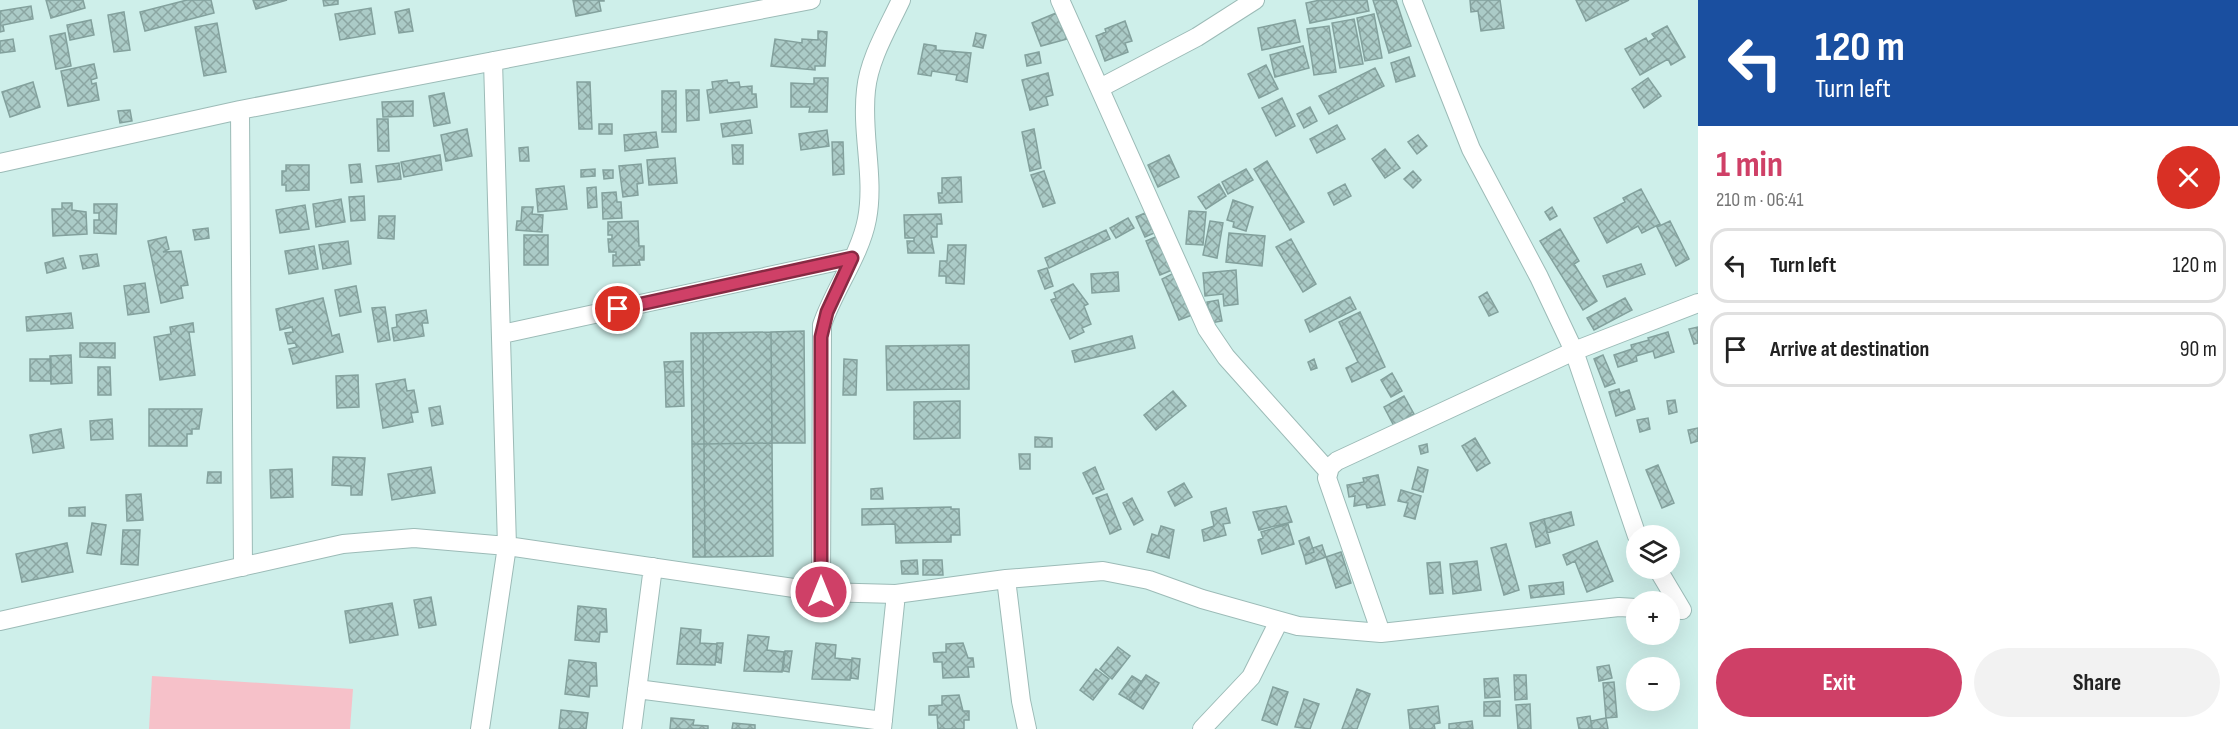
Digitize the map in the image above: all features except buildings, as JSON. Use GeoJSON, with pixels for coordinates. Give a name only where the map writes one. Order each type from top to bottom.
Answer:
{"type":"FeatureCollection","features":[{"type":"Feature","properties":{"kind":"street"},"geometry":{"type":"LineString","coordinates":[[0,163],[240,110],[811,0]]}},
{"type":"Feature","properties":{"kind":"street"},"geometry":{"type":"LineString","coordinates":[[821,592],[821,337],[827,312],[863,231],[869,201],[866,90],[871,67],[901,0]]}},
{"type":"Feature","properties":{"kind":"street"},"geometry":{"type":"LineString","coordinates":[[1060,0],[1207,328],[1226,357],[1328,471]]}},
{"type":"Feature","properties":{"kind":"street"},"geometry":{"type":"LineString","coordinates":[[1100,88],[1197,37],[1255,0]]}},
{"type":"Feature","properties":{"kind":"street"},"geometry":{"type":"LineString","coordinates":[[1412,0],[1471,149],[1539,277],[1574,351],[1633,525]]}},
{"type":"Feature","properties":{"kind":"street"},"geometry":{"type":"LineString","coordinates":[[480,729],[507,546],[493,62]]}},
{"type":"Feature","properties":{"kind":"street"},"geometry":{"type":"LineString","coordinates":[[240,110],[243,567]]}},
{"type":"Feature","properties":{"kind":"street"},"geometry":{"type":"LineString","coordinates":[[502,334],[852,258]]}},
{"type":"Feature","properties":{"kind":"street"},"geometry":{"type":"LineString","coordinates":[[1381,633],[1327,478],[1328,471],[1337,461],[1574,351],[1698,303]]}},
{"type":"Feature","properties":{"kind":"street"},"geometry":{"type":"LineString","coordinates":[[0,621],[343,544],[414,538],[507,546],[821,592],[896,594],[1006,579],[1103,571],[1149,580],[1202,599],[1298,626],[1381,633],[1626,607]]}},
{"type":"Feature","properties":{"kind":"street"},"geometry":{"type":"LineString","coordinates":[[632,729],[652,567]]}},
{"type":"Feature","properties":{"kind":"street"},"geometry":{"type":"LineString","coordinates":[[1006,579],[1021,701],[1027,729]]}},
{"type":"Feature","properties":{"kind":"street"},"geometry":{"type":"LineString","coordinates":[[1664,579],[1683,611]]}},
{"type":"Feature","properties":{"kind":"street"},"geometry":{"type":"LineString","coordinates":[[637,689],[883,725],[896,594]]}},
{"type":"Feature","properties":{"kind":"street"},"geometry":{"type":"LineString","coordinates":[[1202,729],[1251,677],[1279,621]]}},
{"type":"Feature","properties":{"kind":"shaded area"},"geometry":{"type":"Polygon","coordinates":[[[152,676],[353,689],[350,729],[149,729],[152,676]]]}},
{"type":"Feature","properties":{"kind":"route"},"geometry":{"type":"LineString","coordinates":[[618,309],[852,258],[822,325],[821,592]]}}]}
